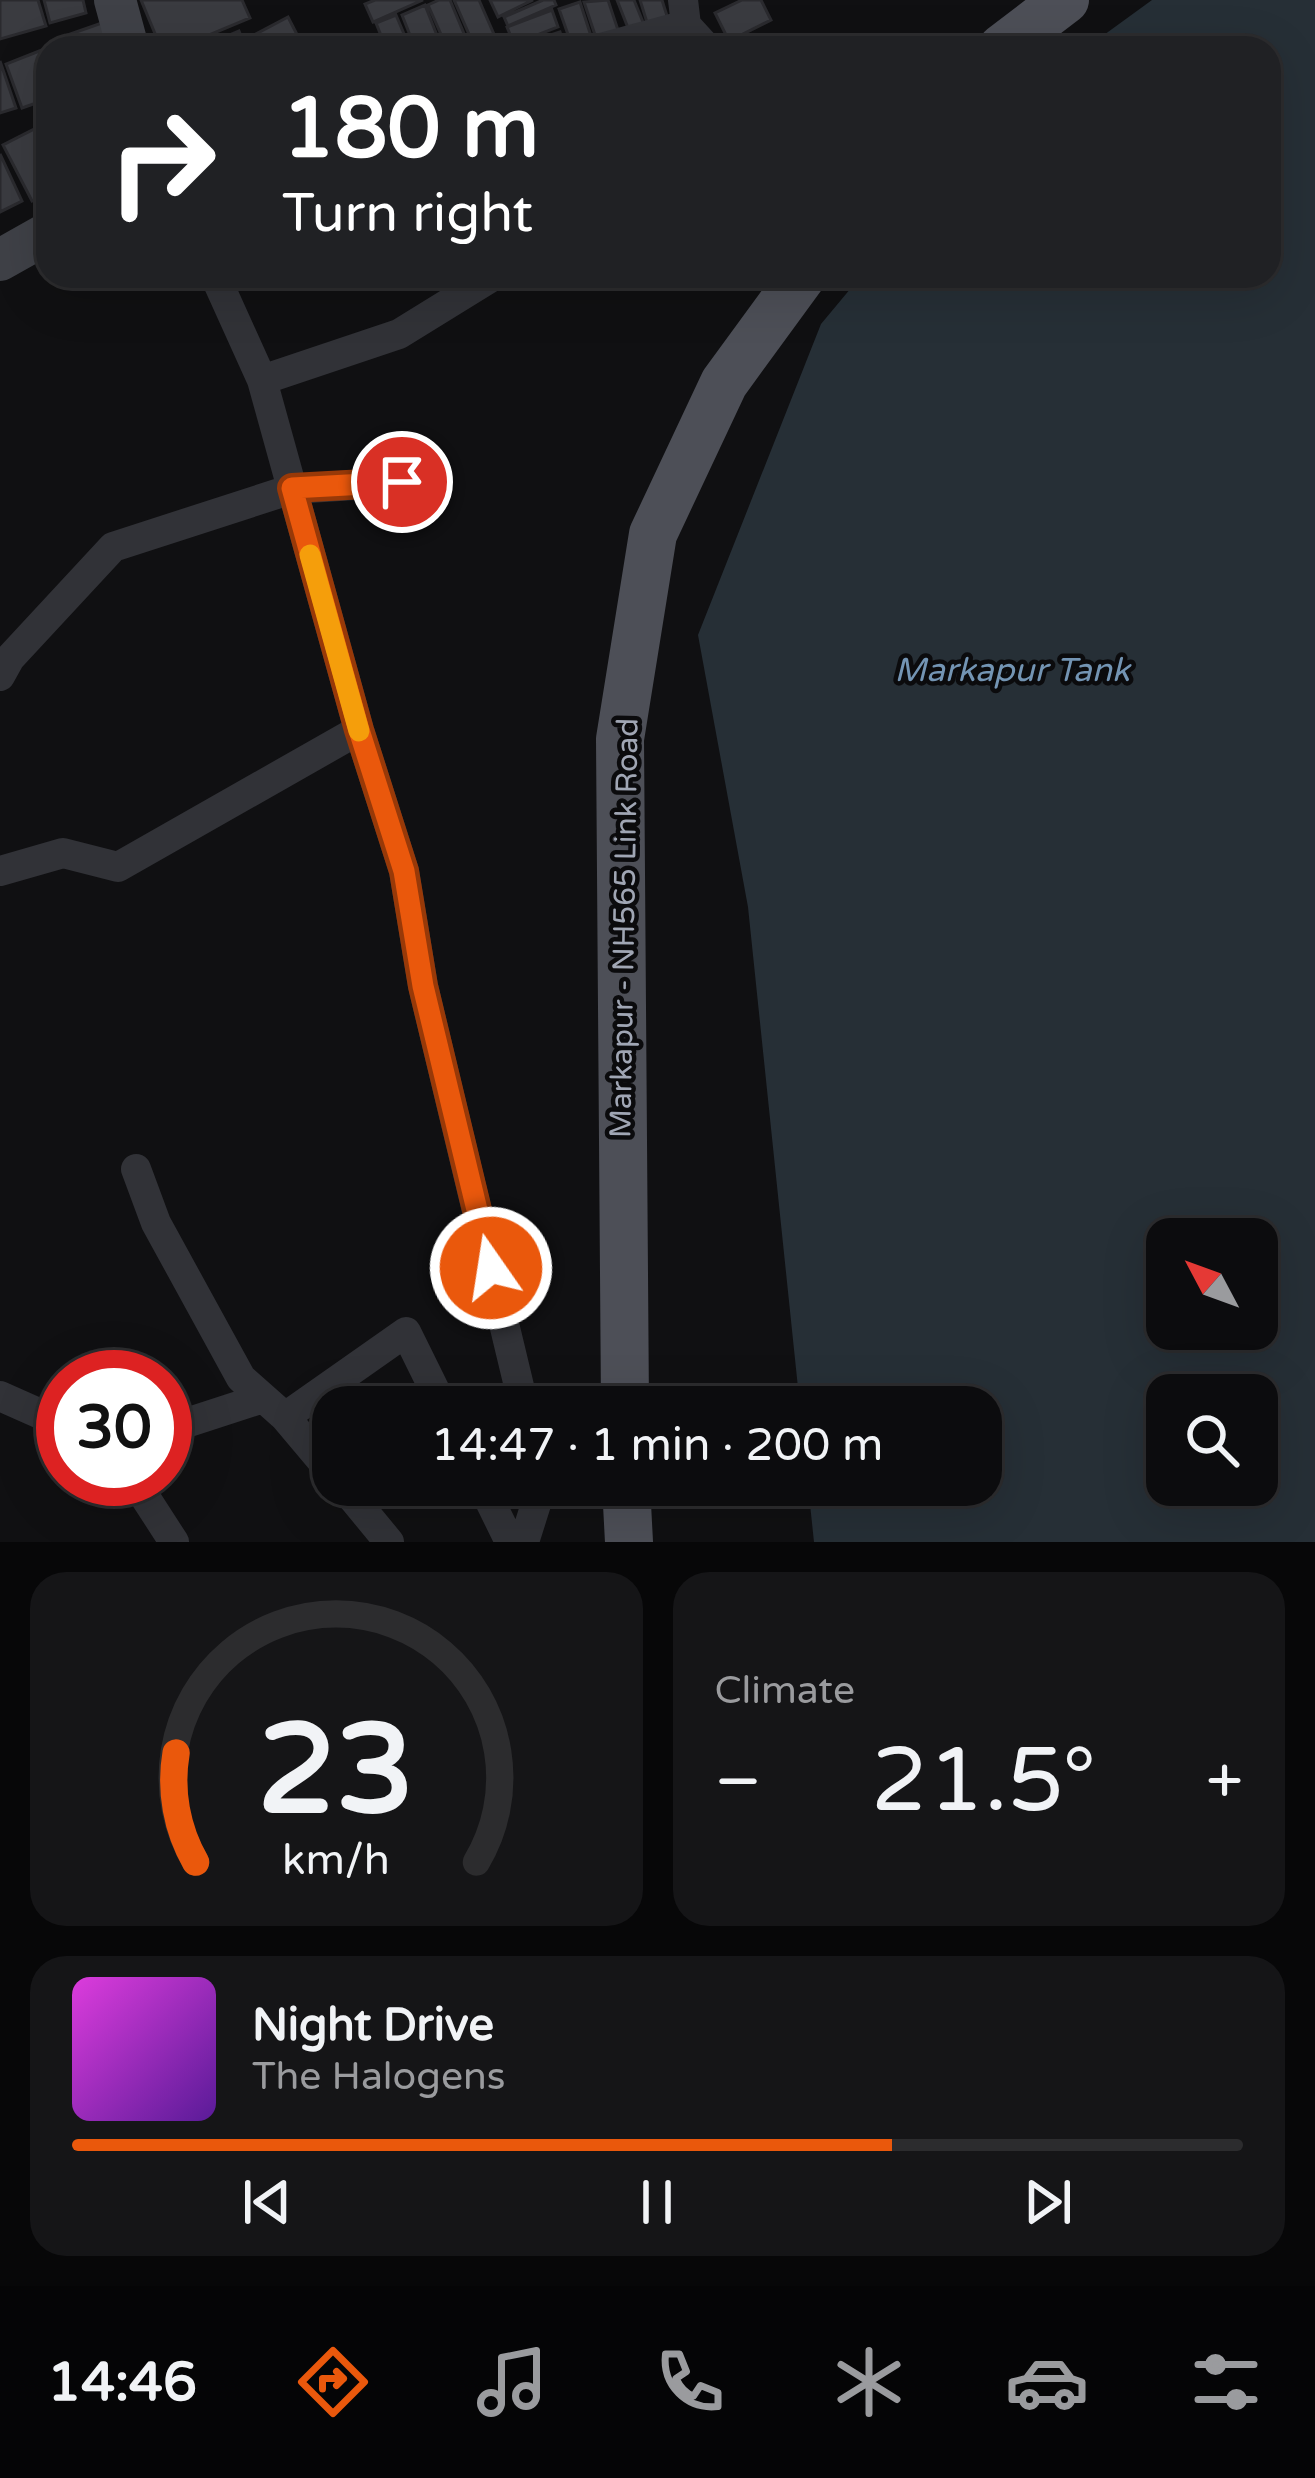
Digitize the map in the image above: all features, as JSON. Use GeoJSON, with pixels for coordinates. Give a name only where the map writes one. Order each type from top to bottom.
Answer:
{"type":"FeatureCollection","features":[{"type":"Feature","properties":{"kind":"main road"},"geometry":{"type":"LineString","coordinates":[[115,0],[125,36]]}},
{"type":"Feature","properties":{"kind":"main road"},"geometry":{"type":"LineString","coordinates":[[1018,36],[1065,0]]}},
{"type":"Feature","properties":{"kind":"main road"},"geometry":{"type":"LineString","coordinates":[[0,260],[36,240]]}},
{"type":"Feature","properties":{"kind":"main road","name":"Markapur - NH565 Link Road"},"geometry":{"type":"LineString","coordinates":[[625,1386],[620,739],[653,534],[724,383],[793,288]]}},
{"type":"Feature","properties":{"kind":"main road"},"geometry":{"type":"LineString","coordinates":[[627,1506],[629,1542]]}},
{"type":"Feature","properties":{"kind":"street"},"geometry":{"type":"LineString","coordinates":[[646,36],[692,24]]}},
{"type":"Feature","properties":{"kind":"street"},"geometry":{"type":"LineString","coordinates":[[220,288],[262,380],[359,730],[404,871],[423,986],[519,1386]]}},
{"type":"Feature","properties":{"kind":"street"},"geometry":{"type":"LineString","coordinates":[[262,380],[399,334],[474,288]]}},
{"type":"Feature","properties":{"kind":"street"},"geometry":{"type":"LineString","coordinates":[[0,676],[10,658],[113,547],[292,488],[402,482]]}},
{"type":"Feature","properties":{"kind":"street"},"geometry":{"type":"LineString","coordinates":[[0,871],[63,853],[118,867],[359,730]]}},
{"type":"Feature","properties":{"kind":"street"},"geometry":{"type":"LineString","coordinates":[[136,1169],[156,1223],[241,1378],[312,1450]]}},
{"type":"Feature","properties":{"kind":"street"},"geometry":{"type":"LineString","coordinates":[[192,1423],[274,1407],[406,1332],[433,1386]]}},
{"type":"Feature","properties":{"kind":"street"},"geometry":{"type":"LineString","coordinates":[[0,1396],[36,1410]]}},
{"type":"Feature","properties":{"kind":"street"},"geometry":{"type":"LineString","coordinates":[[151,1506],[174,1542]]}},
{"type":"Feature","properties":{"kind":"street"},"geometry":{"type":"LineString","coordinates":[[359,1506],[389,1542]]}},
{"type":"Feature","properties":{"kind":"street"},"geometry":{"type":"LineString","coordinates":[[492,1506],[510,1542]]}},
{"type":"Feature","properties":{"kind":"street"},"geometry":{"type":"LineString","coordinates":[[524,1542],[535,1506]]}},
{"type":"Feature","properties":{"kind":"water","name":"Markapur Tank"},"geometry":{"type":"Polygon","coordinates":[[[1152,0],[1315,0],[1315,1542],[814,1542],[810,1506],[1002,1506],[1002,1386],[798,1386],[748,907],[698,635],[821,324],[851,288],[1281,288],[1281,36],[1102,36],[1152,0]]]}},
{"type":"Feature","properties":{"kind":"building"},"geometry":{"type":"Polygon","coordinates":[[[0,0],[38,0],[46,26],[0,39],[0,0]]]}},
{"type":"Feature","properties":{"kind":"building"},"geometry":{"type":"Polygon","coordinates":[[[44,0],[83,0],[86,13],[50,23],[44,0]]]}},
{"type":"Feature","properties":{"kind":"building"},"geometry":{"type":"Polygon","coordinates":[[[141,0],[242,0],[250,18],[207,36],[156,36],[141,0]]]}},
{"type":"Feature","properties":{"kind":"building"},"geometry":{"type":"Polygon","coordinates":[[[423,0],[373,22],[365,4],[423,0]]]}},
{"type":"Feature","properties":{"kind":"building"},"geometry":{"type":"Polygon","coordinates":[[[450,0],[465,36],[442,36],[428,5],[450,0]]]}},
{"type":"Feature","properties":{"kind":"building"},"geometry":{"type":"Polygon","coordinates":[[[454,0],[479,0],[495,36],[470,36],[454,0]]]}},
{"type":"Feature","properties":{"kind":"building"},"geometry":{"type":"Polygon","coordinates":[[[490,0],[533,0],[498,17],[490,0]]]}},
{"type":"Feature","properties":{"kind":"building"},"geometry":{"type":"Polygon","coordinates":[[[554,0],[556,5],[508,26],[504,17],[554,0]]]}},
{"type":"Feature","properties":{"kind":"building"},"geometry":{"type":"Polygon","coordinates":[[[608,0],[620,36],[595,36],[584,2],[608,0]]]}},
{"type":"Feature","properties":{"kind":"building"},"geometry":{"type":"Polygon","coordinates":[[[617,0],[634,0],[645,27],[630,33],[617,0]]]}},
{"type":"Feature","properties":{"kind":"building"},"geometry":{"type":"Polygon","coordinates":[[[640,0],[662,0],[669,22],[649,29],[640,0]]]}},
{"type":"Feature","properties":{"kind":"building"},"geometry":{"type":"Polygon","coordinates":[[[742,0],[761,0],[771,20],[739,36],[726,36],[715,13],[742,0]]]}},
{"type":"Feature","properties":{"kind":"building"},"geometry":{"type":"Polygon","coordinates":[[[580,2],[591,36],[568,36],[559,9],[580,2]]]}},
{"type":"Feature","properties":{"kind":"building"},"geometry":{"type":"Polygon","coordinates":[[[425,5],[437,36],[410,36],[402,15],[425,5]]]}},
{"type":"Feature","properties":{"kind":"building"},"geometry":{"type":"Polygon","coordinates":[[[552,10],[558,27],[535,36],[511,36],[507,27],[552,10]]]}},
{"type":"Feature","properties":{"kind":"building"},"geometry":{"type":"Polygon","coordinates":[[[396,15],[405,36],[381,36],[376,23],[396,15]]]}},
{"type":"Feature","properties":{"kind":"building"},"geometry":{"type":"Polygon","coordinates":[[[288,17],[298,36],[257,36],[288,17]]]}},
{"type":"Feature","properties":{"kind":"building"},"geometry":{"type":"Polygon","coordinates":[[[113,19],[115,36],[65,36],[113,19]]]}},
{"type":"Feature","properties":{"kind":"building"},"geometry":{"type":"Polygon","coordinates":[[[36,52],[36,103],[22,108],[6,64],[36,52]]]}},
{"type":"Feature","properties":{"kind":"building"},"geometry":{"type":"Polygon","coordinates":[[[0,61],[16,108],[0,113],[0,61]]]}},
{"type":"Feature","properties":{"kind":"building"},"geometry":{"type":"Polygon","coordinates":[[[36,128],[36,199],[32,201],[3,145],[36,128]]]}},
{"type":"Feature","properties":{"kind":"building"},"geometry":{"type":"Polygon","coordinates":[[[0,154],[22,201],[0,212],[0,154]]]}},
{"type":"Feature","properties":{"kind":"slow traffic"},"geometry":{"type":"LineString","coordinates":[[310,555],[359,731]]}},
{"type":"Feature","properties":{"kind":"route"},"geometry":{"type":"LineString","coordinates":[[402,482],[292,488],[359,730],[404,871],[423,986],[491,1268]]}}]}
